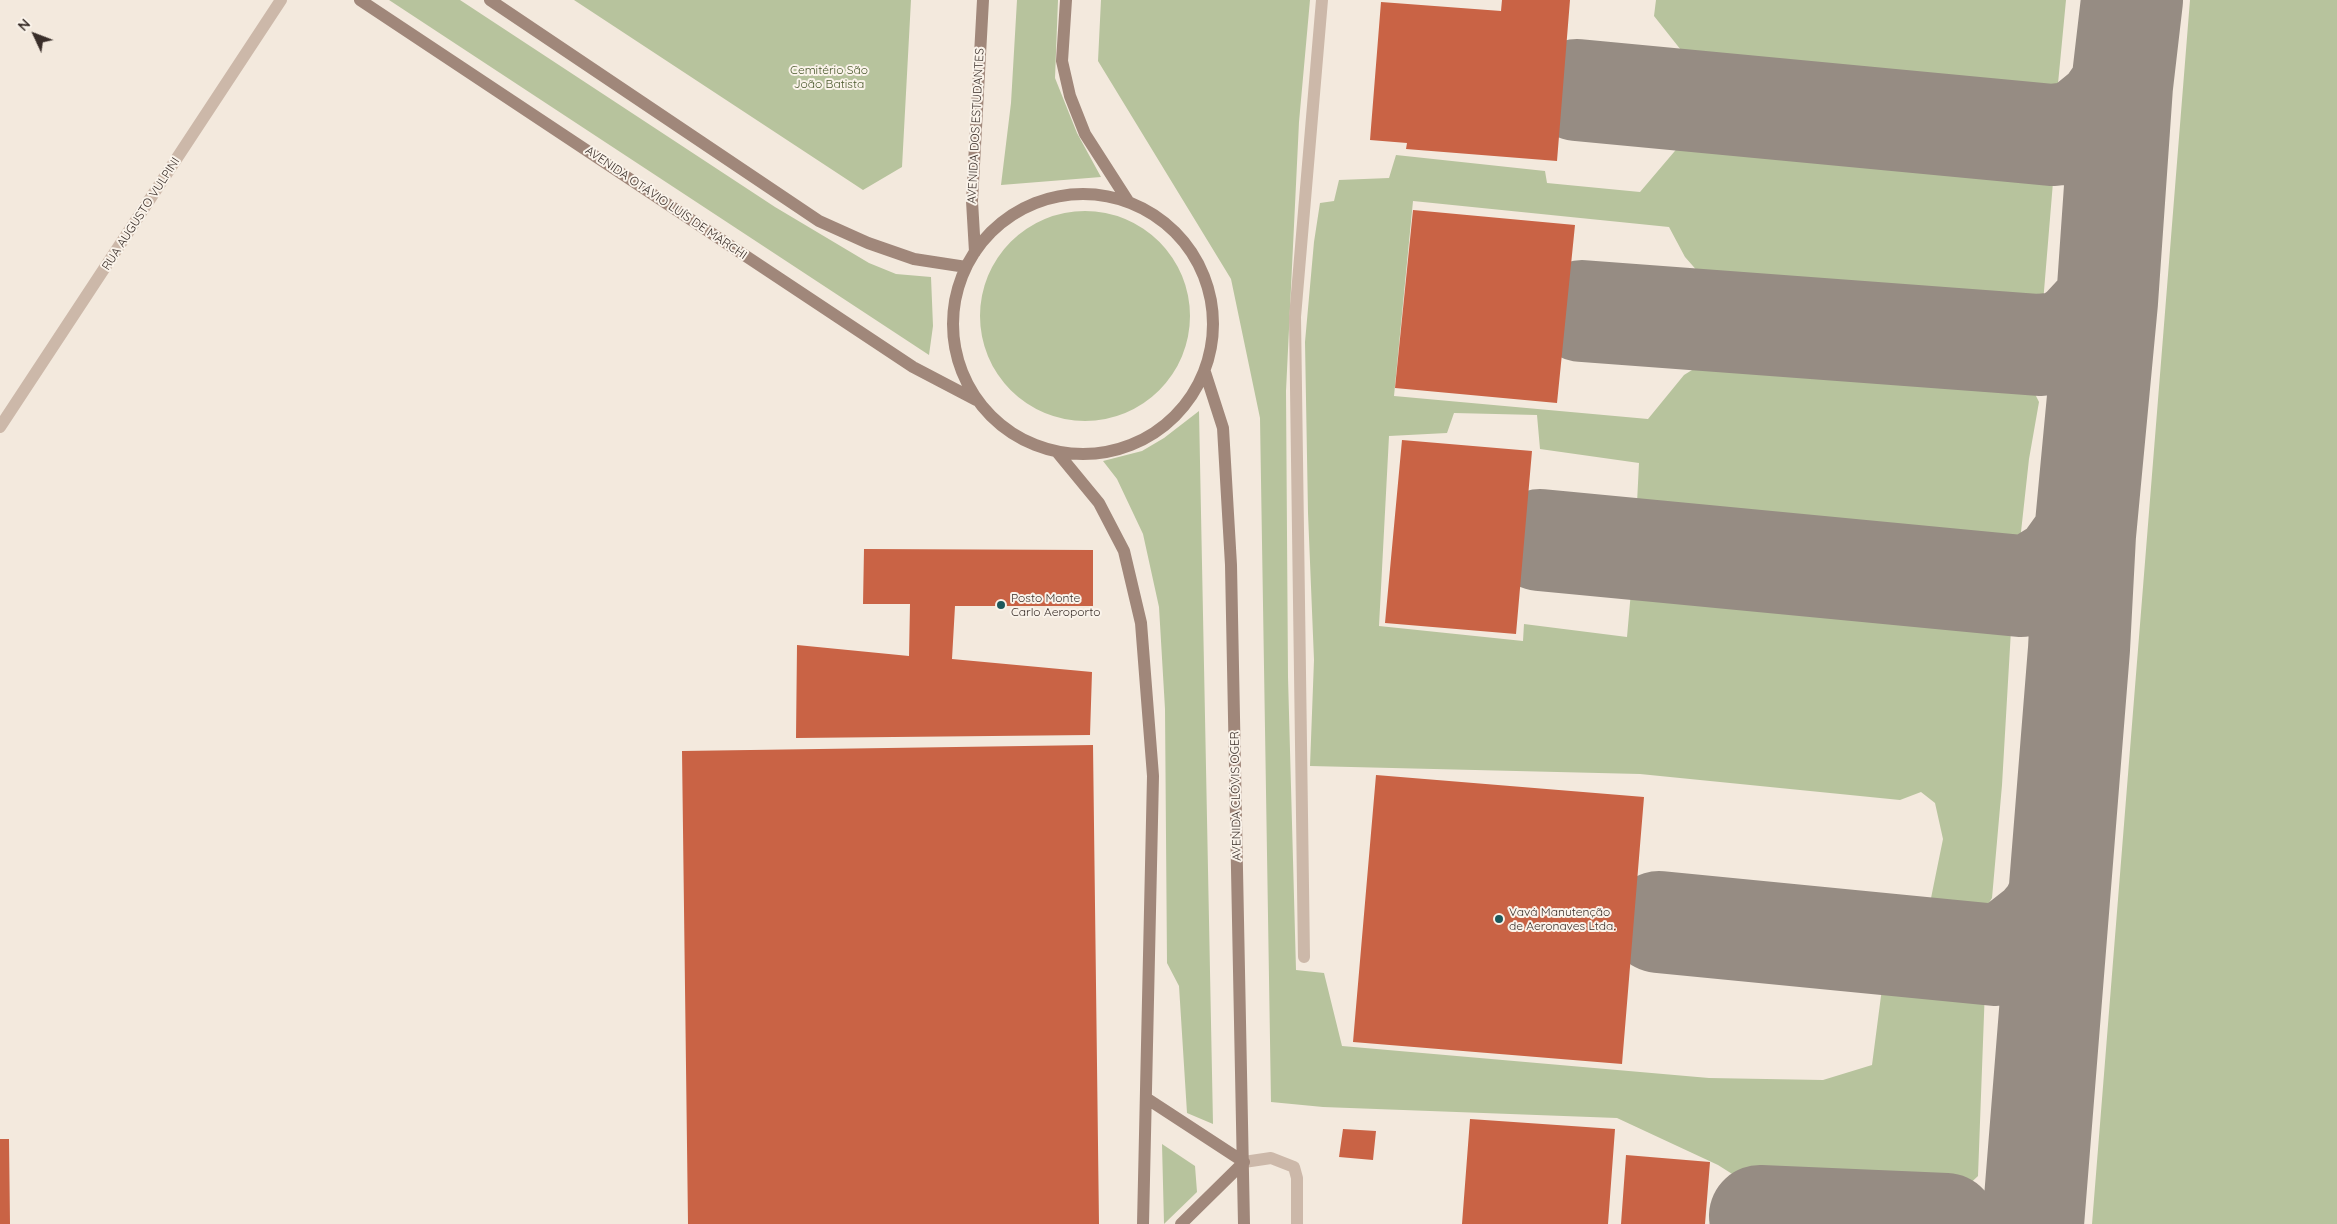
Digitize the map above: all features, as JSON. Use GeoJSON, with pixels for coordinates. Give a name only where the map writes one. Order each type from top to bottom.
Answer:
{"type":"FeatureCollection","features":[{"type":"Feature","properties":{"kind":"main road","name":"AVENIDA OTÁVIO LUÍS DE MARCHI"},"geometry":{"type":"LineString","coordinates":[[360,0],[914,367],[976,400]]}},
{"type":"Feature","properties":{"kind":"main road"},"geometry":{"type":"LineString","coordinates":[[490,0],[819,221],[868,243],[914,259],[966,267]]}},
{"type":"Feature","properties":{"kind":"main road","name":"AVENIDA DOS ESTUDANTES"},"geometry":{"type":"LineString","coordinates":[[975,252],[972,201],[983,0]]}},
{"type":"Feature","properties":{"kind":"main road"},"geometry":{"type":"LineString","coordinates":[[1066,0],[1062,61],[1070,96],[1085,134],[1128,201]]}},
{"type":"Feature","properties":{"kind":"main road"},"geometry":{"type":"LineString","coordinates":[[1085,193],[1128,201],[1158,217],[1184,240],[1203,270],[1212,303],[1213,338],[1204,372],[1181,411],[1145,439],[1102,453],[1057,452],[1026,442],[998,424],[976,400],[960,369],[952,334],[955,300],[966,267],[975,252],[1004,220],[1042,200],[1085,193]]}},
{"type":"Feature","properties":{"kind":"main road","name":"AVENIDA CLÓVIS OGER"},"geometry":{"type":"LineString","coordinates":[[1204,372],[1223,428],[1231,565],[1244,1224]]}},
{"type":"Feature","properties":{"kind":"main road"},"geometry":{"type":"LineString","coordinates":[[1057,452],[1099,503],[1124,551],[1141,623],[1153,776],[1143,1224]]}},
{"type":"Feature","properties":{"kind":"main road"},"geometry":{"type":"LineString","coordinates":[[1146,1098],[1244,1162],[1181,1224]]}},
{"type":"Feature","properties":{"kind":"street","name":"RUA AUGUSTO VULPINI"},"geometry":{"type":"LineString","coordinates":[[0,427],[281,0]]}},
{"type":"Feature","properties":{"kind":"street"},"geometry":{"type":"LineString","coordinates":[[1304,957],[1295,318],[1322,0]]}},
{"type":"Feature","properties":{"kind":"street"},"geometry":{"type":"LineString","coordinates":[[1244,1162],[1271,1158],[1294,1167],[1297,1178],[1297,1224]]}},
{"type":"Feature","properties":{"kind":"green space"},"geometry":{"type":"Polygon","coordinates":[[[389,0],[460,0],[775,207],[869,263],[896,274],[931,277],[933,326],[929,355],[389,0]]]}},
{"type":"Feature","properties":{"kind":"green space","name":"Cemitério São João Batista"},"geometry":{"type":"Polygon","coordinates":[[[574,0],[911,0],[902,167],[863,190],[574,0]]]}},
{"type":"Feature","properties":{"kind":"green space"},"geometry":{"type":"Polygon","coordinates":[[[1017,0],[1058,0],[1055,78],[1077,133],[1101,177],[1001,185],[1011,103],[1017,0]]]}},
{"type":"Feature","properties":{"kind":"green space"},"geometry":{"type":"Polygon","coordinates":[[[1101,0],[1310,0],[1299,122],[1286,391],[1288,677],[1296,970],[1324,973],[1342,1046],[1709,1078],[1823,1080],[1872,1065],[1884,973],[1943,972],[1966,975],[1985,988],[1978,1176],[1961,1192],[1904,1200],[1759,1191],[1718,1165],[1617,1118],[1323,1107],[1271,1102],[1260,418],[1231,279],[1098,61],[1101,0]]]}},
{"type":"Feature","properties":{"kind":"green space"},"geometry":{"type":"Polygon","coordinates":[[[1656,0],[2066,0],[2057,94],[2047,106],[1700,74],[1654,16],[1656,0]]]}},
{"type":"Feature","properties":{"kind":"green space"},"geometry":{"type":"Polygon","coordinates":[[[2190,0],[2337,0],[2337,1224],[2092,1224],[2190,0]]]}},
{"type":"Feature","properties":{"kind":"green space"},"geometry":{"type":"Polygon","coordinates":[[[1697,125],[2039,157],[2054,170],[2043,303],[2031,316],[2016,324],[1731,297],[1707,282],[1685,257],[1669,227],[1413,201],[1394,396],[1648,419],[1684,375],[1729,347],[2012,367],[2029,382],[2039,402],[2029,459],[2020,541],[2008,557],[1988,560],[1636,523],[1639,463],[1540,449],[1537,415],[1454,413],[1447,433],[1389,436],[1379,626],[1523,641],[1524,624],[1627,637],[1632,580],[1669,575],[1850,591],[1991,608],[2003,615],[2011,630],[2002,785],[1992,898],[1985,909],[1967,916],[1929,908],[1943,839],[1935,803],[1921,792],[1900,800],[1640,774],[1310,766],[1314,660],[1308,513],[1305,342],[1314,242],[1320,203],[1334,201],[1339,180],[1389,178],[1396,155],[1545,171],[1547,183],[1640,192],[1697,125]]]}},
{"type":"Feature","properties":{"kind":"green space"},"geometry":{"type":"Polygon","coordinates":[[[1085,211],[1105,213],[1125,219],[1143,229],[1159,242],[1172,258],[1182,276],[1188,296],[1190,316],[1188,336],[1182,356],[1172,374],[1159,390],[1143,403],[1125,413],[1105,419],[1085,421],[1065,419],[1045,413],[1027,403],[1011,390],[998,374],[988,356],[982,336],[980,316],[982,296],[988,276],[998,258],[1011,242],[1027,229],[1045,219],[1065,213],[1085,211]]]}},
{"type":"Feature","properties":{"kind":"green space"},"geometry":{"type":"Polygon","coordinates":[[[1199,411],[1213,1124],[1187,1113],[1179,986],[1167,963],[1165,709],[1159,607],[1143,534],[1117,479],[1103,461],[1142,451],[1164,438],[1199,411]]]}},
{"type":"Feature","properties":{"kind":"green space"},"geometry":{"type":"Polygon","coordinates":[[[1162,1144],[1195,1166],[1197,1192],[1164,1224],[1162,1144]]]}},
{"type":"Feature","properties":{"kind":"building"},"geometry":{"type":"Polygon","coordinates":[[[1502,0],[1570,0],[1557,161],[1406,149],[1407,143],[1370,140],[1381,2],[1501,11],[1502,0]]]}},
{"type":"Feature","properties":{"kind":"building"},"geometry":{"type":"Polygon","coordinates":[[[1413,210],[1575,225],[1557,403],[1395,388],[1413,210]]]}},
{"type":"Feature","properties":{"kind":"building"},"geometry":{"type":"Polygon","coordinates":[[[1402,440],[1532,451],[1516,634],[1385,623],[1402,440]]]}},
{"type":"Feature","properties":{"kind":"building"},"geometry":{"type":"Polygon","coordinates":[[[864,549],[1093,550],[1093,606],[955,606],[952,659],[1092,672],[1090,735],[796,738],[797,645],[909,656],[910,604],[863,604],[864,549]]]}},
{"type":"Feature","properties":{"kind":"building"},"geometry":{"type":"Polygon","coordinates":[[[1093,745],[1099,1224],[688,1224],[682,751],[1093,745]]]}},
{"type":"Feature","properties":{"kind":"building","name":"Vavá Manutenção de Aeronaves Ltda."},"geometry":{"type":"Polygon","coordinates":[[[1376,775],[1644,797],[1622,1064],[1353,1042],[1376,775]]]}},
{"type":"Feature","properties":{"kind":"building"},"geometry":{"type":"Polygon","coordinates":[[[1470,1119],[1615,1129],[1608,1224],[1462,1224],[1470,1119]]]}},
{"type":"Feature","properties":{"kind":"building"},"geometry":{"type":"Polygon","coordinates":[[[1343,1129],[1376,1131],[1373,1160],[1339,1157],[1343,1129]]]}},
{"type":"Feature","properties":{"kind":"building"},"geometry":{"type":"Polygon","coordinates":[[[0,1139],[9,1139],[10,1224],[0,1224],[0,1139]]]}},
{"type":"Feature","properties":{"kind":"building"},"geometry":{"type":"Polygon","coordinates":[[[1626,1155],[1710,1162],[1705,1224],[1621,1224],[1626,1155]]]}},
{"type":"Feature","properties":{"kind":"taxiway"},"geometry":{"type":"LineString","coordinates":[[2033,1224],[2079,649],[2085,535],[2107,302],[2122,86],[2132,0]]}},
{"type":"Feature","properties":{"kind":"taxiway"},"geometry":{"type":"LineString","coordinates":[[1577,90],[2052,135],[2070,133],[2084,127],[2106,109],[2122,86]]}},
{"type":"Feature","properties":{"kind":"taxiway"},"geometry":{"type":"LineString","coordinates":[[1582,311],[2039,345],[2058,343],[2070,338],[2081,330],[2107,302]]}},
{"type":"Feature","properties":{"kind":"taxiway"},"geometry":{"type":"LineString","coordinates":[[1540,540],[2021,586],[2036,583],[2062,567],[2085,535]]}},
{"type":"Feature","properties":{"kind":"taxiway"},"geometry":{"type":"LineString","coordinates":[[1659,922],[1996,955],[2012,949],[2040,927],[2051,914],[2057,901]]}},
{"type":"Feature","properties":{"kind":"taxiway"},"geometry":{"type":"LineString","coordinates":[[1760,1216],[1946,1224]]}},
{"type":"Feature","properties":{"kind":"place","name":"Posto Monte Carlo Aeroporto"},"geometry":{"type":"Point","coordinates":[1001,605]}},
{"type":"Feature","properties":{"kind":"place","name":"Vavá Manutenção de Aeronaves Ltda."},"geometry":{"type":"Point","coordinates":[1499,919]}}]}
